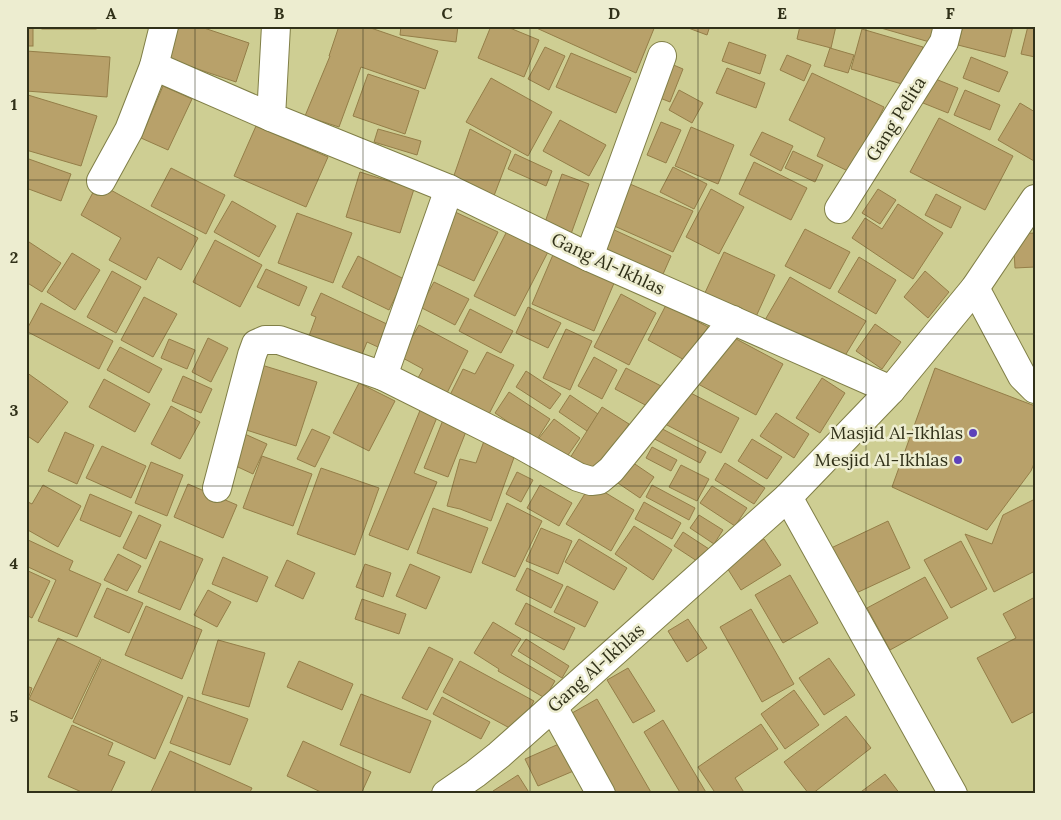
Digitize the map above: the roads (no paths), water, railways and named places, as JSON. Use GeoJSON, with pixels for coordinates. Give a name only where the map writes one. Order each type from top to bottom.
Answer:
{"type":"FeatureCollection","features":[{"type":"Feature","properties":{"kind":"street"},"geometry":{"type":"LineString","coordinates":[[101,181],[129,130],[154,66],[164,26]]}},
{"type":"Feature","properties":{"kind":"street"},"geometry":{"type":"LineString","coordinates":[[271,117],[276,26]]}},
{"type":"Feature","properties":{"kind":"street","name":"Gang Pelita"},"geometry":{"type":"LineString","coordinates":[[839,210],[944,42],[948,26]]}},
{"type":"Feature","properties":{"kind":"street"},"geometry":{"type":"LineString","coordinates":[[590,256],[662,56]]}},
{"type":"Feature","properties":{"kind":"street","name":"Gang Al-Ikhlas"},"geometry":{"type":"LineString","coordinates":[[154,66],[271,117],[449,189],[590,256],[891,390],[788,497],[499,755],[446,794]]}},
{"type":"Feature","properties":{"kind":"street"},"geometry":{"type":"LineString","coordinates":[[383,376],[449,189]]}},
{"type":"Feature","properties":{"kind":"street"},"geometry":{"type":"LineString","coordinates":[[891,390],[975,288],[1035,199]]}},
{"type":"Feature","properties":{"kind":"street"},"geometry":{"type":"LineString","coordinates":[[975,288],[1022,376],[1035,389]]}},
{"type":"Feature","properties":{"kind":"street"},"geometry":{"type":"LineString","coordinates":[[217,488],[256,344],[266,340],[279,340],[383,376],[521,445],[578,477],[591,481],[599,480],[610,470],[733,320]]}},
{"type":"Feature","properties":{"kind":"street"},"geometry":{"type":"LineString","coordinates":[[788,497],[953,794]]}},
{"type":"Feature","properties":{"kind":"street"},"geometry":{"type":"LineString","coordinates":[[553,706],[601,794]]}},
{"type":"Feature","properties":{"kind":"place","name":"Masjid Al-Ikhlas"},"geometry":{"type":"Point","coordinates":[973,433]}},
{"type":"Feature","properties":{"kind":"place","name":"Mesjid Al-Ikhlas"},"geometry":{"type":"Point","coordinates":[958,460]}}]}
